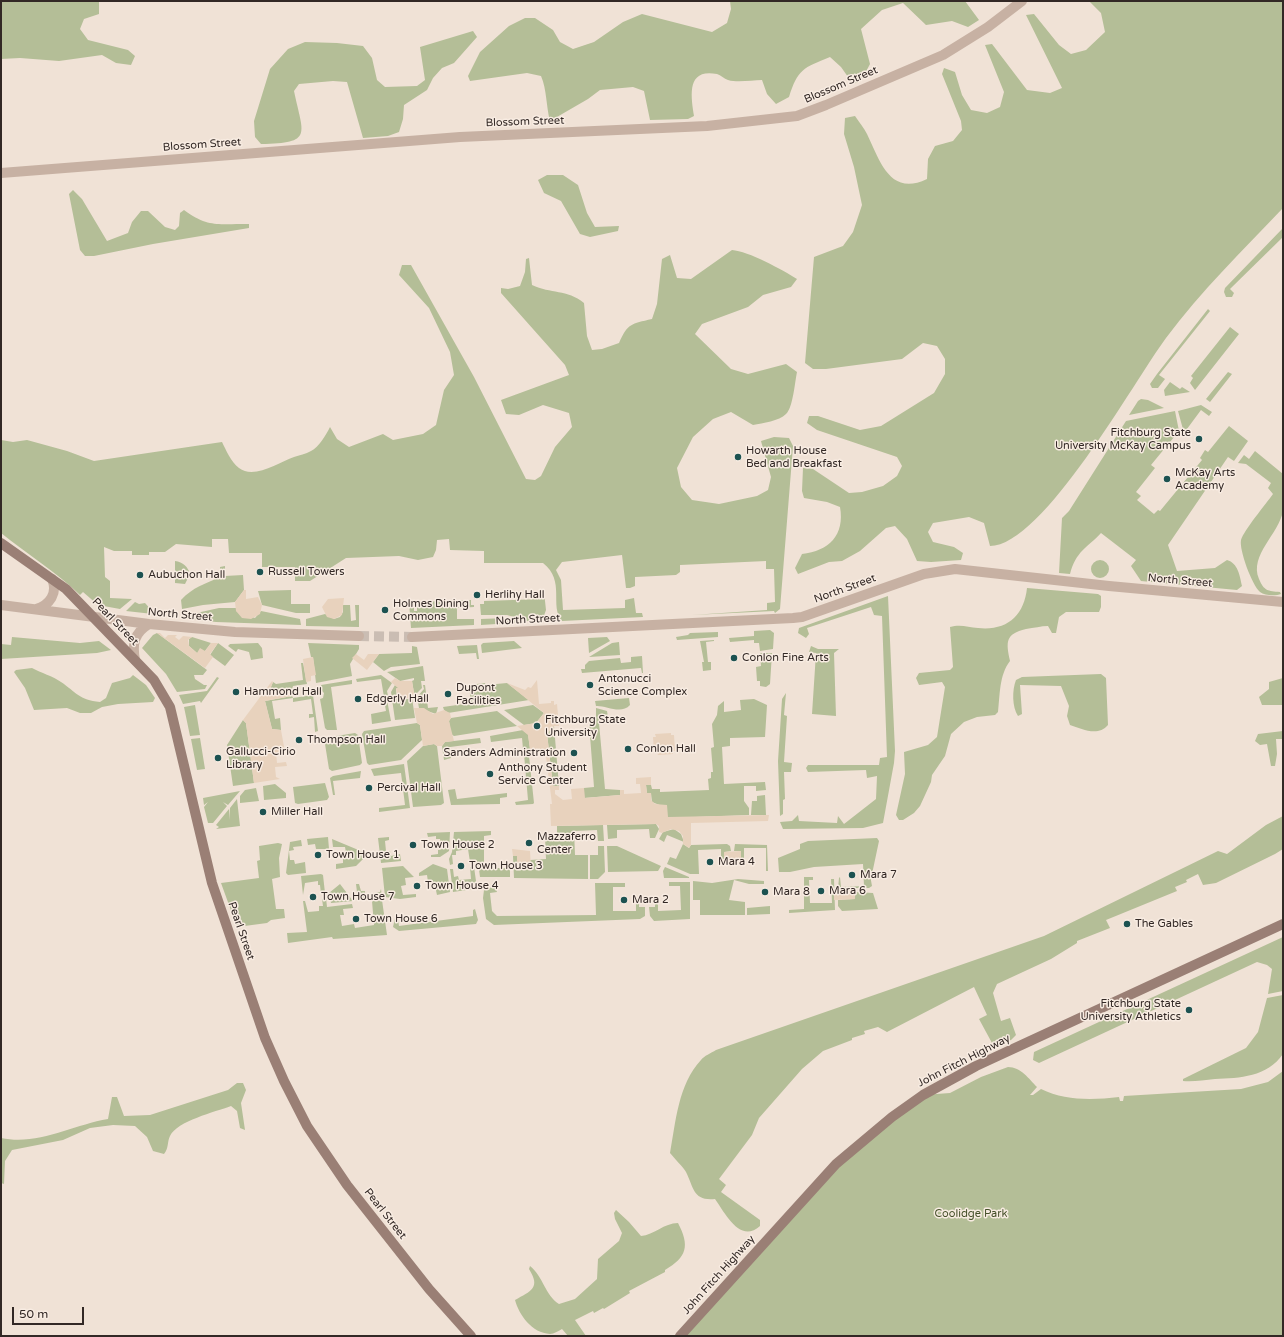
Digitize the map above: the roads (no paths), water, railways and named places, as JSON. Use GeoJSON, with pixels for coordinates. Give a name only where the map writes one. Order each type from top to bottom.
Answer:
{"type":"FeatureCollection","features":[{"type":"Feature","properties":{"kind":"main road","name":"Pearl Street"},"geometry":{"type":"LineString","coordinates":[[1,542],[66,589],[154,680],[170,707],[212,883],[265,1038],[284,1081],[307,1126],[347,1185],[429,1289],[471,1336]]}},
{"type":"Feature","properties":{"kind":"main road","name":"John Fitch Highway"},"geometry":{"type":"LineString","coordinates":[[680,1336],[836,1164],[892,1117],[923,1095],[976,1066],[1283,924]]}},
{"type":"Feature","properties":{"kind":"street","name":"Blossom Street"},"geometry":{"type":"LineString","coordinates":[[1,173],[460,137],[707,126],[797,116],[826,106],[943,55],[988,27],[1022,1]]}},
{"type":"Feature","properties":{"kind":"street","name":"North Street"},"geometry":{"type":"LineString","coordinates":[[412,637],[802,617],[924,574],[955,569],[1108,586],[1283,602]]}},
{"type":"Feature","properties":{"kind":"street"},"geometry":{"type":"LineString","coordinates":[[36,609],[46,605],[54,594],[55,590],[52,579]]}},
{"type":"Feature","properties":{"kind":"street","name":"North Street"},"geometry":{"type":"LineString","coordinates":[[1,605],[149,624],[235,632],[359,636]]}},
{"type":"Feature","properties":{"kind":"street"},"geometry":{"type":"LineString","coordinates":[[135,660],[134,641],[137,634],[149,624]]}},
{"type":"Feature","properties":{"kind":"tunnel"},"geometry":{"type":"LineString","coordinates":[[359,636],[412,637]]}},
{"type":"Feature","properties":{"kind":"place","name":"Fitchburg State University McKay Campus"},"geometry":{"type":"Point","coordinates":[1199,439]}},
{"type":"Feature","properties":{"kind":"place","name":"Howarth House Bed and Breakfast"},"geometry":{"type":"Point","coordinates":[738,457]}},
{"type":"Feature","properties":{"kind":"place","name":"McKay Arts Academy"},"geometry":{"type":"Point","coordinates":[1167,479]}},
{"type":"Feature","properties":{"kind":"place","name":"Russell Towers"},"geometry":{"type":"Point","coordinates":[260,572]}},
{"type":"Feature","properties":{"kind":"place","name":"Aubuchon Hall"},"geometry":{"type":"Point","coordinates":[140,575]}},
{"type":"Feature","properties":{"kind":"place","name":"Herlihy Hall"},"geometry":{"type":"Point","coordinates":[477,595]}},
{"type":"Feature","properties":{"kind":"place","name":"Holmes Dining Commons"},"geometry":{"type":"Point","coordinates":[385,610]}},
{"type":"Feature","properties":{"kind":"place","name":"Conlon Fine Arts"},"geometry":{"type":"Point","coordinates":[734,658]}},
{"type":"Feature","properties":{"kind":"place","name":"Antonucci Science Complex"},"geometry":{"type":"Point","coordinates":[590,685]}},
{"type":"Feature","properties":{"kind":"place","name":"Hammond Hall"},"geometry":{"type":"Point","coordinates":[236,692]}},
{"type":"Feature","properties":{"kind":"place","name":"Dupont Facilities"},"geometry":{"type":"Point","coordinates":[448,694]}},
{"type":"Feature","properties":{"kind":"place","name":"Edgerly Hall"},"geometry":{"type":"Point","coordinates":[358,699]}},
{"type":"Feature","properties":{"kind":"place","name":"Fitchburg State University"},"geometry":{"type":"Point","coordinates":[537,726]}},
{"type":"Feature","properties":{"kind":"place","name":"Thompson Hall"},"geometry":{"type":"Point","coordinates":[299,740]}},
{"type":"Feature","properties":{"kind":"place","name":"Conlon Hall"},"geometry":{"type":"Point","coordinates":[628,749]}},
{"type":"Feature","properties":{"kind":"place","name":"Sanders Administration"},"geometry":{"type":"Point","coordinates":[574,753]}},
{"type":"Feature","properties":{"kind":"place","name":"Gallucci-Cirio Library"},"geometry":{"type":"Point","coordinates":[218,758]}},
{"type":"Feature","properties":{"kind":"place","name":"Anthony Student Service Center"},"geometry":{"type":"Point","coordinates":[490,774]}},
{"type":"Feature","properties":{"kind":"place","name":"Percival Hall"},"geometry":{"type":"Point","coordinates":[369,788]}},
{"type":"Feature","properties":{"kind":"place","name":"Miller Hall"},"geometry":{"type":"Point","coordinates":[263,812]}},
{"type":"Feature","properties":{"kind":"place","name":"Mazzaferro Center"},"geometry":{"type":"Point","coordinates":[529,843]}},
{"type":"Feature","properties":{"kind":"place","name":"Town House 2"},"geometry":{"type":"Point","coordinates":[413,845]}},
{"type":"Feature","properties":{"kind":"place","name":"Town House 1"},"geometry":{"type":"Point","coordinates":[318,855]}},
{"type":"Feature","properties":{"kind":"place","name":"Mara 4"},"geometry":{"type":"Point","coordinates":[710,862]}},
{"type":"Feature","properties":{"kind":"place","name":"Town House 3"},"geometry":{"type":"Point","coordinates":[461,866]}},
{"type":"Feature","properties":{"kind":"place","name":"Mara 7"},"geometry":{"type":"Point","coordinates":[852,875]}},
{"type":"Feature","properties":{"kind":"place","name":"Town House 4"},"geometry":{"type":"Point","coordinates":[417,886]}},
{"type":"Feature","properties":{"kind":"place","name":"Mara 6"},"geometry":{"type":"Point","coordinates":[821,891]}},
{"type":"Feature","properties":{"kind":"place","name":"Mara 8"},"geometry":{"type":"Point","coordinates":[765,892]}},
{"type":"Feature","properties":{"kind":"place","name":"Town House 7"},"geometry":{"type":"Point","coordinates":[313,897]}},
{"type":"Feature","properties":{"kind":"place","name":"Mara 2"},"geometry":{"type":"Point","coordinates":[624,900]}},
{"type":"Feature","properties":{"kind":"place","name":"Town House 6"},"geometry":{"type":"Point","coordinates":[356,919]}},
{"type":"Feature","properties":{"kind":"place","name":"The Gables"},"geometry":{"type":"Point","coordinates":[1127,924]}},
{"type":"Feature","properties":{"kind":"place","name":"Fitchburg State University Athletics"},"geometry":{"type":"Point","coordinates":[1189,1010]}},
{"type":"Feature","properties":{"kind":"park label","name":"Coolidge Park"},"geometry":{"type":"Point","coordinates":[971,1214]}}]}
